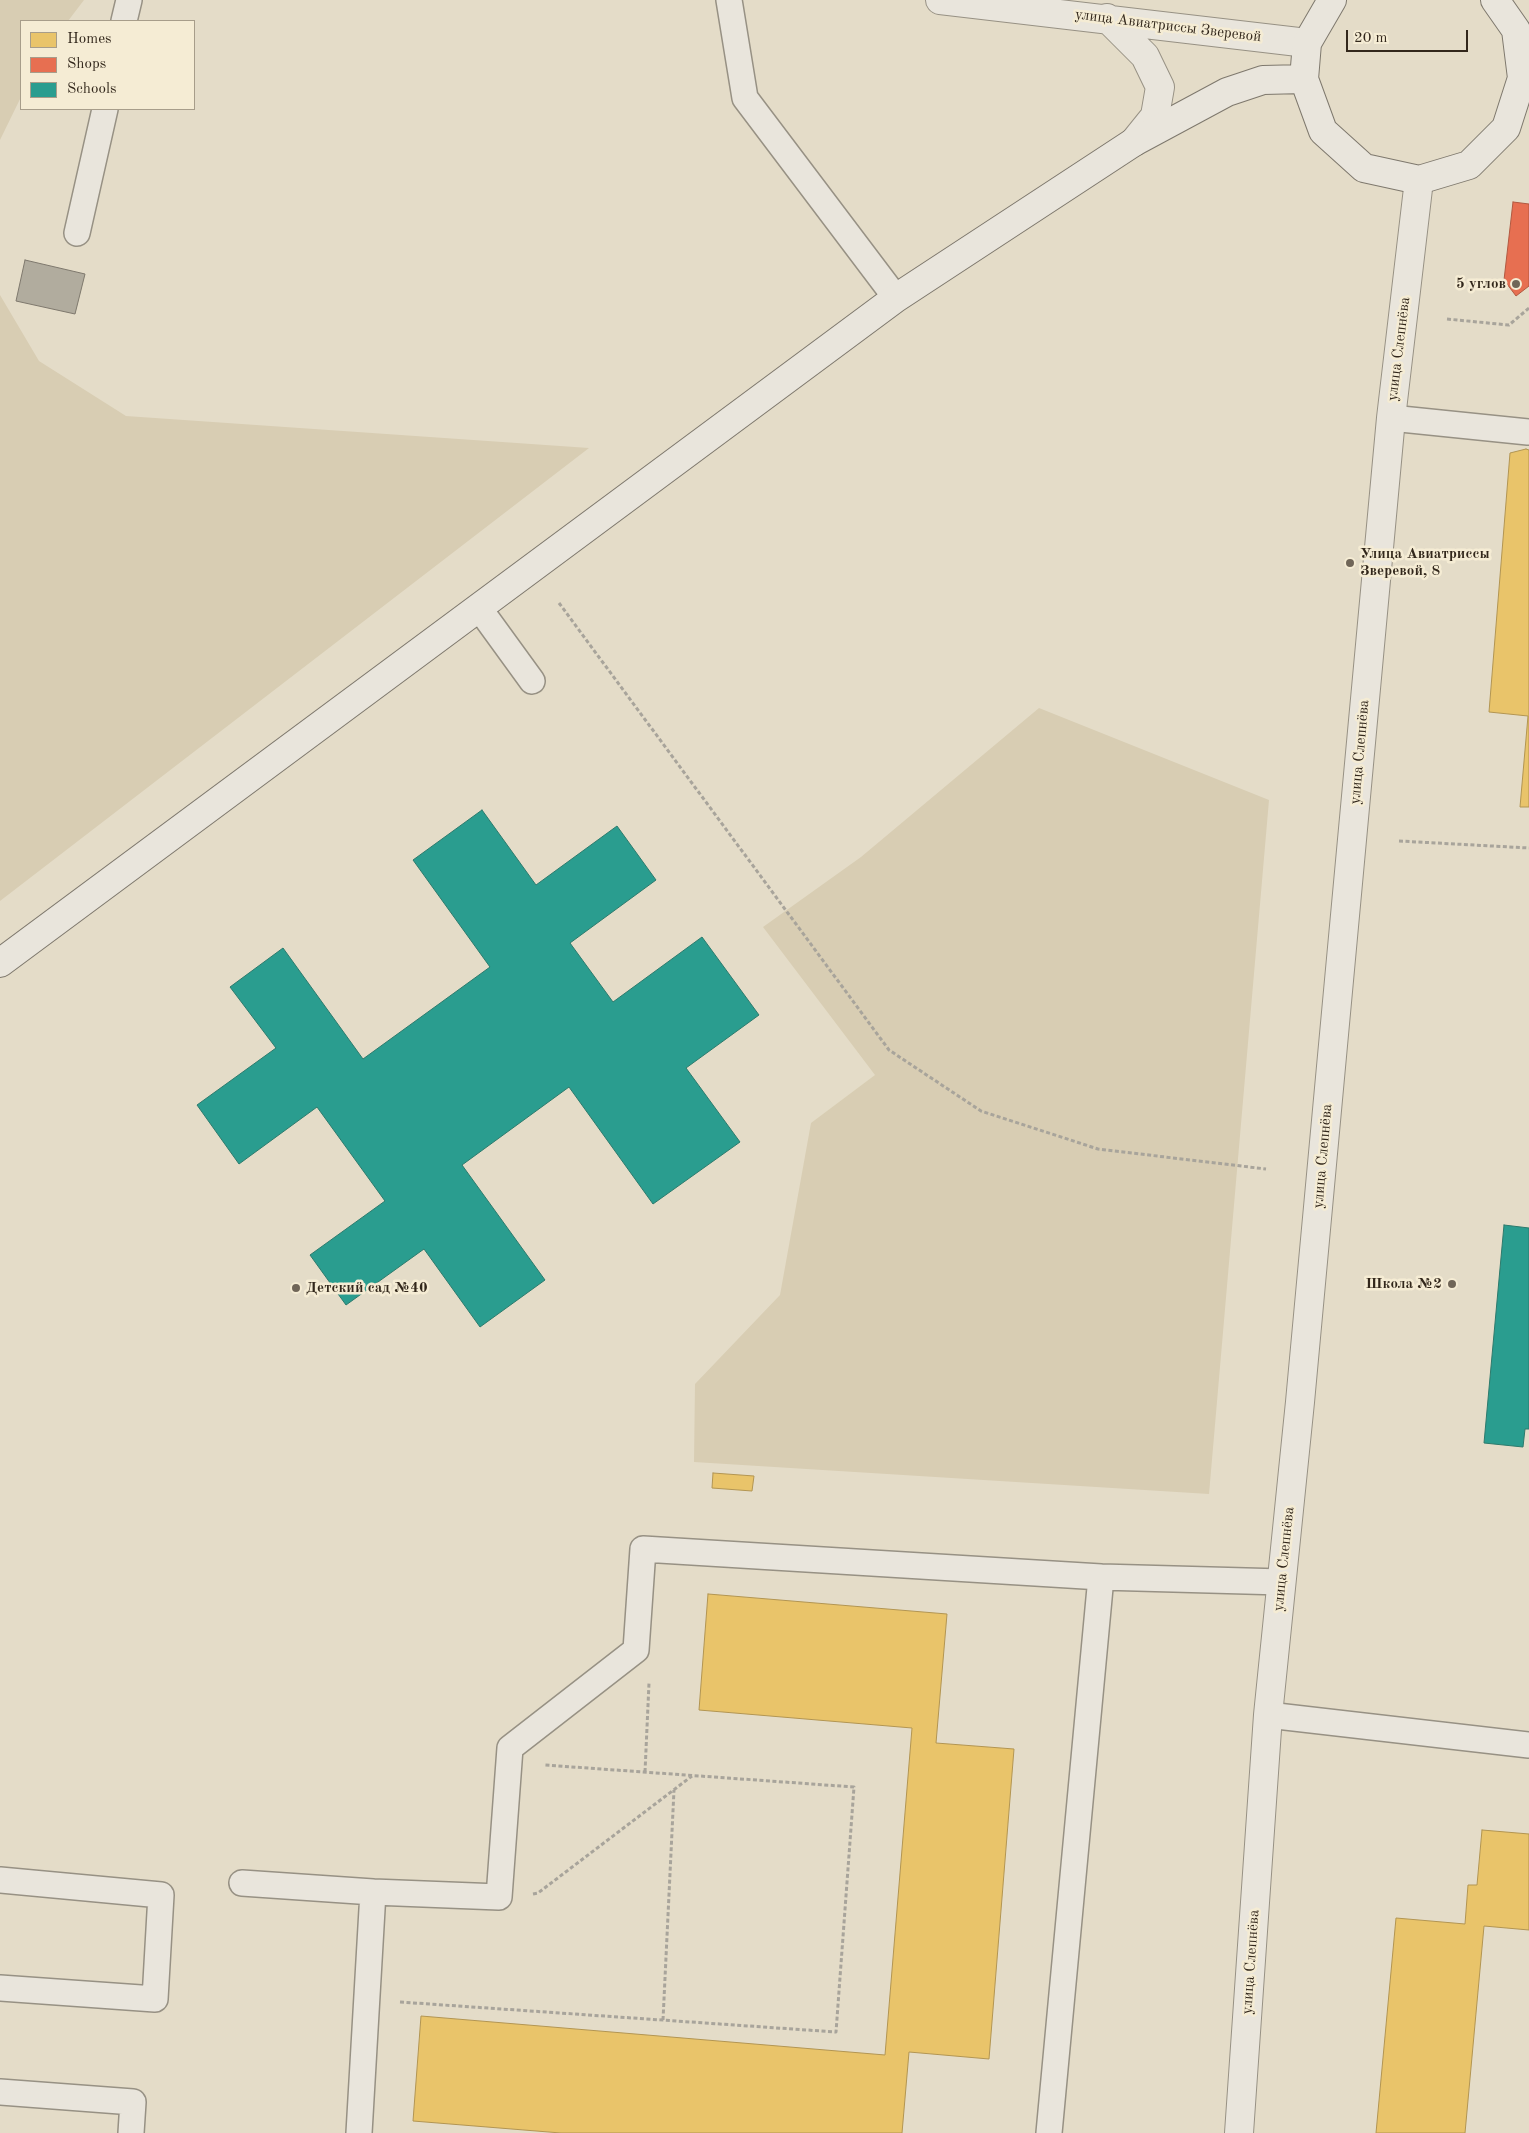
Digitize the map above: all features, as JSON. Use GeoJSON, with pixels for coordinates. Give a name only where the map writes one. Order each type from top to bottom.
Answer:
{"type":"FeatureCollection","features":[{"type":"Feature","properties":{"kind":"street","name":"улица Авиатриссы Зверевой"},"geometry":{"type":"LineString","coordinates":[[940,0],[1107,18],[1307,43]]}},
{"type":"Feature","properties":{"kind":"street"},"geometry":{"type":"LineString","coordinates":[[1332,0],[1307,43],[1304,78],[1323,131],[1364,168],[1419,180],[1469,164],[1506,128],[1526,79],[1516,30],[1495,0]]}},
{"type":"Feature","properties":{"kind":"street"},"geometry":{"type":"LineString","coordinates":[[1107,18],[1145,56],[1160,87],[1155,116],[1134,142]]}},
{"type":"Feature","properties":{"kind":"street"},"geometry":{"type":"LineString","coordinates":[[0,963],[896,298],[1134,142],[1227,92],[1264,80],[1304,78]]}},
{"type":"Feature","properties":{"kind":"street","name":"улица Слепнёва"},"geometry":{"type":"LineString","coordinates":[[1239,2133],[1268,1715],[1391,418],[1419,180]]}},
{"type":"Feature","properties":{"kind":"lane"},"geometry":{"type":"LineString","coordinates":[[124,20],[129,0]]}},
{"type":"Feature","properties":{"kind":"lane"},"geometry":{"type":"LineString","coordinates":[[729,0],[745,98],[896,298]]}},
{"type":"Feature","properties":{"kind":"lane"},"geometry":{"type":"LineString","coordinates":[[78,233],[105,110]]}},
{"type":"Feature","properties":{"kind":"lane"},"geometry":{"type":"LineString","coordinates":[[1391,418],[1528,432]]}},
{"type":"Feature","properties":{"kind":"lane"},"geometry":{"type":"LineString","coordinates":[[478,608],[532,681]]}},
{"type":"Feature","properties":{"kind":"lane"},"geometry":{"type":"LineString","coordinates":[[242,1883],[499,1898],[510,1748],[636,1650],[643,1549],[1100,1577],[1282,1582]]}},
{"type":"Feature","properties":{"kind":"lane"},"geometry":{"type":"LineString","coordinates":[[1049,2133],[1100,1577]]}},
{"type":"Feature","properties":{"kind":"lane"},"geometry":{"type":"LineString","coordinates":[[1268,1715],[1529,1745]]}},
{"type":"Feature","properties":{"kind":"lane"},"geometry":{"type":"LineString","coordinates":[[0,1880],[161,1895],[155,1999],[0,1988]]}},
{"type":"Feature","properties":{"kind":"lane"},"geometry":{"type":"LineString","coordinates":[[359,2133],[373,1892]]}},
{"type":"Feature","properties":{"kind":"lane"},"geometry":{"type":"LineString","coordinates":[[0,2092],[133,2102],[131,2133]]}},
{"type":"Feature","properties":{"kind":"path"},"geometry":{"type":"LineString","coordinates":[[1447,319],[1509,324],[1529,308]]}},
{"type":"Feature","properties":{"kind":"path"},"geometry":{"type":"LineString","coordinates":[[558,603],[889,1050],[982,1111],[1098,1149],[1266,1169]]}},
{"type":"Feature","properties":{"kind":"path"},"geometry":{"type":"LineString","coordinates":[[1399,841],[1529,848]]}},
{"type":"Feature","properties":{"kind":"path"},"geometry":{"type":"LineString","coordinates":[[636,1650],[650,1684],[645,1772]]}},
{"type":"Feature","properties":{"kind":"path"},"geometry":{"type":"LineString","coordinates":[[367,1999],[836,2032],[854,1787],[508,1762]]}},
{"type":"Feature","properties":{"kind":"path"},"geometry":{"type":"LineString","coordinates":[[499,1898],[538,1893],[692,1776]]}},
{"type":"Feature","properties":{"kind":"path"},"geometry":{"type":"LineString","coordinates":[[663,2020],[674,1789]]}},
{"type":"Feature","properties":{"kind":"shaded area"},"geometry":{"type":"Polygon","coordinates":[[[0,0],[84,0],[69,20],[20,20],[20,99],[0,140],[0,0]]]}},
{"type":"Feature","properties":{"kind":"shaded area"},"geometry":{"type":"Polygon","coordinates":[[[0,295],[39,361],[126,416],[589,448],[0,901],[0,295]]]}},
{"type":"Feature","properties":{"kind":"shaded area"},"geometry":{"type":"Polygon","coordinates":[[[1039,708],[1269,800],[1209,1494],[694,1462],[695,1384],[780,1295],[811,1123],[875,1075],[763,927],[861,857],[1039,708]]]}},
{"type":"Feature","properties":{"kind":"building: Homes"},"geometry":{"type":"Polygon","coordinates":[[[1529,450],[1529,807],[1520,807],[1528,716],[1489,712],[1510,453],[1529,450]]]}},
{"type":"Feature","properties":{"kind":"building: Homes"},"geometry":{"type":"Polygon","coordinates":[[[713,1473],[754,1476],[752,1491],[712,1488],[713,1473]]]}},
{"type":"Feature","properties":{"kind":"building: Homes"},"geometry":{"type":"Polygon","coordinates":[[[708,1594],[947,1614],[936,1743],[1014,1749],[989,2059],[909,2052],[902,2133],[561,2133],[413,2121],[421,2016],[885,2055],[912,1728],[699,1710],[708,1594]]]}},
{"type":"Feature","properties":{"kind":"building: Homes"},"geometry":{"type":"Polygon","coordinates":[[[1482,1830],[1529,1834],[1529,1930],[1484,1926],[1465,2133],[1376,2133],[1396,1918],[1465,1924],[1468,1885],[1477,1885],[1482,1830]]]}},
{"type":"Feature","properties":{"kind":"building: Shops"},"geometry":{"type":"Polygon","coordinates":[[[1513,202],[1529,204],[1529,286],[1516,296],[1504,280],[1513,202]]]}},
{"type":"Feature","properties":{"kind":"building: Schools"},"geometry":{"type":"Polygon","coordinates":[[[482,810],[536,885],[617,826],[656,880],[570,943],[613,1002],[702,937],[759,1015],[686,1068],[740,1142],[653,1204],[569,1087],[462,1165],[545,1280],[480,1327],[424,1249],[346,1305],[310,1255],[385,1201],[317,1107],[239,1164],[197,1105],[276,1048],[230,987],[283,948],[363,1059],[490,967],[413,860],[482,810]]]}},
{"type":"Feature","properties":{"kind":"building: Schools"},"geometry":{"type":"Polygon","coordinates":[[[1504,1225],[1529,1228],[1529,1429],[1525,1429],[1523,1447],[1484,1443],[1504,1225]]]}},
{"type":"Feature","properties":{"kind":"building: Other"},"geometry":{"type":"Polygon","coordinates":[[[25,260],[85,274],[75,314],[16,301],[25,260]]]}},
{"type":"Feature","properties":{"kind":"place","name":"5 углов"},"geometry":{"type":"Point","coordinates":[1516,284]}},
{"type":"Feature","properties":{"kind":"place","name":"Улица Авиатриссы Зверевой, 8"},"geometry":{"type":"Point","coordinates":[1350,563]}},
{"type":"Feature","properties":{"kind":"place","name":"Школа №2"},"geometry":{"type":"Point","coordinates":[1452,1284]}},
{"type":"Feature","properties":{"kind":"place","name":"Детский сад №40"},"geometry":{"type":"Point","coordinates":[296,1288]}}]}
